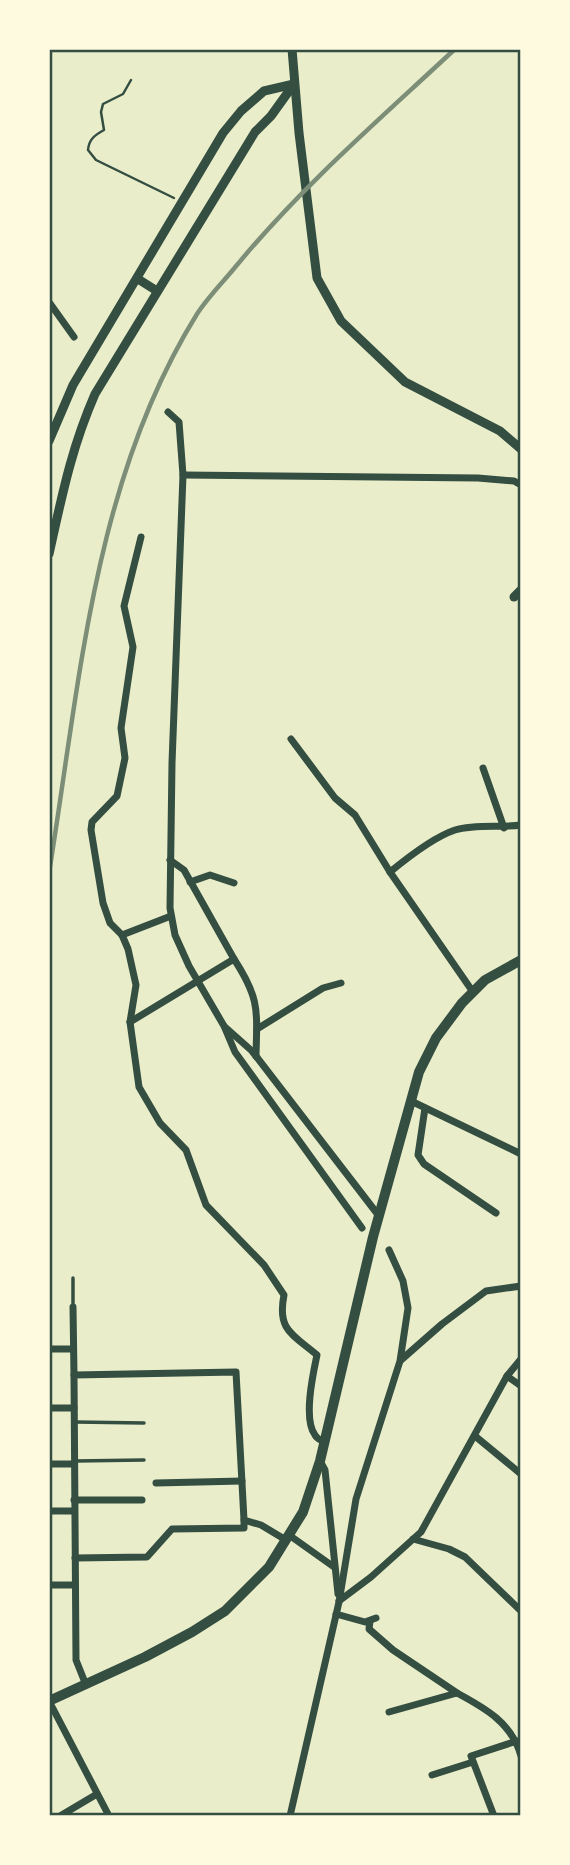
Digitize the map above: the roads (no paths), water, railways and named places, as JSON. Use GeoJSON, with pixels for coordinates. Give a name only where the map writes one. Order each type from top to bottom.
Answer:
{"type":"FeatureCollection","features":[{"type":"Feature","properties":{"kind":"highway"},"geometry":{"type":"LineString","coordinates":[[49,1701],[192,1632],[225,1611],[269,1567],[303,1512],[320,1461],[379,1216],[419,1072],[436,1038],[473,992],[485,980],[521,960]]}},
{"type":"Feature","properties":{"kind":"street"},"geometry":{"type":"LineString","coordinates":[[292,49],[299,133],[317,278],[341,321],[405,382],[500,431],[521,449]]}},
{"type":"Feature","properties":{"kind":"street"},"geometry":{"type":"LineString","coordinates":[[49,441],[73,385],[223,133],[241,111],[264,91],[295,84]]}},
{"type":"Feature","properties":{"kind":"street"},"geometry":{"type":"LineString","coordinates":[[49,554],[69,462],[80,427],[95,394],[255,132],[295,84]]}},
{"type":"Feature","properties":{"kind":"street"},"geometry":{"type":"LineString","coordinates":[[138,279],[158,291]]}},
{"type":"Feature","properties":{"kind":"street"},"geometry":{"type":"LineString","coordinates":[[49,302],[74,337]]}},
{"type":"Feature","properties":{"kind":"street"},"geometry":{"type":"LineString","coordinates":[[168,412],[179,422],[183,475],[170,860],[171,916],[176,935],[224,1026],[234,1052],[362,1228]]}},
{"type":"Feature","properties":{"kind":"street"},"geometry":{"type":"LineString","coordinates":[[183,475],[478,478],[514,481],[521,485]]}},
{"type":"Feature","properties":{"kind":"street"},"geometry":{"type":"LineString","coordinates":[[141,537],[124,606],[133,647],[121,728],[125,758],[117,796],[92,822],[91,830],[103,903],[110,923],[122,935],[128,949],[136,985],[130,1022],[139,1087],[160,1123],[186,1150],[206,1205],[264,1265],[284,1295],[280,1314],[288,1330],[317,1355],[309,1395],[315,1436],[324,1442]]}},
{"type":"Feature","properties":{"kind":"street"},"geometry":{"type":"LineString","coordinates":[[514,597],[521,590]]}},
{"type":"Feature","properties":{"kind":"street"},"geometry":{"type":"LineString","coordinates":[[292,739],[335,798],[355,815],[390,872],[473,992]]}},
{"type":"Feature","properties":{"kind":"street"},"geometry":{"type":"LineString","coordinates":[[483,768],[505,828]]}},
{"type":"Feature","properties":{"kind":"street"},"geometry":{"type":"LineString","coordinates":[[390,872],[408,857],[454,831],[470,827],[505,828],[521,825]]}},
{"type":"Feature","properties":{"kind":"street"},"geometry":{"type":"LineString","coordinates":[[170,860],[184,870],[250,984],[257,1006],[256,1057]]}},
{"type":"Feature","properties":{"kind":"street"},"geometry":{"type":"LineString","coordinates":[[190,882],[210,875],[234,883]]}},
{"type":"Feature","properties":{"kind":"street"},"geometry":{"type":"LineString","coordinates":[[122,935],[171,916]]}},
{"type":"Feature","properties":{"kind":"street"},"geometry":{"type":"LineString","coordinates":[[130,1022],[234,959]]}},
{"type":"Feature","properties":{"kind":"street"},"geometry":{"type":"LineString","coordinates":[[257,1030],[323,988],[341,983]]}},
{"type":"Feature","properties":{"kind":"street"},"geometry":{"type":"LineString","coordinates":[[224,1026],[241,1039],[256,1057],[379,1216]]}},
{"type":"Feature","properties":{"kind":"street"},"geometry":{"type":"LineString","coordinates":[[411,1101],[521,1154]]}},
{"type":"Feature","properties":{"kind":"street"},"geometry":{"type":"LineString","coordinates":[[425,1108],[418,1155],[424,1164],[496,1213]]}},
{"type":"Feature","properties":{"kind":"street"},"geometry":{"type":"LineString","coordinates":[[290,1816],[336,1614],[356,1499],[400,1361],[408,1308],[403,1281],[389,1250]]}},
{"type":"Feature","properties":{"kind":"street"},"geometry":{"type":"LineString","coordinates":[[400,1361],[442,1324],[486,1291],[521,1286]]}},
{"type":"Feature","properties":{"kind":"street"},"geometry":{"type":"LineString","coordinates":[[73,1307],[76,1660],[86,1685]]}},
{"type":"Feature","properties":{"kind":"street"},"geometry":{"type":"LineString","coordinates":[[49,1349],[74,1349]]}},
{"type":"Feature","properties":{"kind":"street"},"geometry":{"type":"LineString","coordinates":[[338,1602],[371,1577],[421,1532],[508,1376],[521,1359]]}},
{"type":"Feature","properties":{"kind":"street"},"geometry":{"type":"LineString","coordinates":[[74,1375],[236,1372],[244,1520],[244,1528],[172,1530],[147,1557],[75,1558]]}},
{"type":"Feature","properties":{"kind":"street"},"geometry":{"type":"LineString","coordinates":[[508,1376],[521,1387]]}},
{"type":"Feature","properties":{"kind":"street"},"geometry":{"type":"LineString","coordinates":[[49,1408],[74,1408]]}},
{"type":"Feature","properties":{"kind":"street"},"geometry":{"type":"LineString","coordinates":[[475,1436],[521,1474]]}},
{"type":"Feature","properties":{"kind":"street"},"geometry":{"type":"LineString","coordinates":[[320,1461],[325,1470],[338,1602]]}},
{"type":"Feature","properties":{"kind":"street"},"geometry":{"type":"LineString","coordinates":[[49,1464],[73,1463]]}},
{"type":"Feature","properties":{"kind":"street"},"geometry":{"type":"LineString","coordinates":[[156,1483],[242,1481]]}},
{"type":"Feature","properties":{"kind":"street"},"geometry":{"type":"LineString","coordinates":[[74,1500],[142,1500]]}},
{"type":"Feature","properties":{"kind":"street"},"geometry":{"type":"LineString","coordinates":[[49,1511],[74,1511]]}},
{"type":"Feature","properties":{"kind":"street"},"geometry":{"type":"LineString","coordinates":[[244,1520],[287,1538],[334,1567]]}},
{"type":"Feature","properties":{"kind":"street"},"geometry":{"type":"LineString","coordinates":[[413,1539],[449,1549],[466,1557],[521,1611]]}},
{"type":"Feature","properties":{"kind":"street"},"geometry":{"type":"LineString","coordinates":[[49,1585],[75,1585]]}},
{"type":"Feature","properties":{"kind":"street"},"geometry":{"type":"LineString","coordinates":[[336,1614],[373,1620],[369,1629],[393,1650],[457,1693],[485,1707],[511,1731],[521,1756]]}},
{"type":"Feature","properties":{"kind":"street"},"geometry":{"type":"LineString","coordinates":[[389,1712],[457,1693]]}},
{"type":"Feature","properties":{"kind":"street"},"geometry":{"type":"LineString","coordinates":[[49,1701],[108,1816]]}},
{"type":"Feature","properties":{"kind":"street"},"geometry":{"type":"LineString","coordinates":[[494,1816],[471,1756],[517,1741]]}},
{"type":"Feature","properties":{"kind":"street"},"geometry":{"type":"LineString","coordinates":[[432,1775],[473,1762]]}},
{"type":"Feature","properties":{"kind":"street"},"geometry":{"type":"LineString","coordinates":[[60,1816],[97,1794]]}},
{"type":"Feature","properties":{"kind":"lane"},"geometry":{"type":"LineString","coordinates":[[73,1278],[73,1307]]}},
{"type":"Feature","properties":{"kind":"lane"},"geometry":{"type":"LineString","coordinates":[[73,1422],[144,1423]]}},
{"type":"Feature","properties":{"kind":"lane"},"geometry":{"type":"LineString","coordinates":[[73,1463],[144,1460]]}},
{"type":"Feature","properties":{"kind":"railway"},"geometry":{"type":"LineString","coordinates":[[49,873],[82,657],[96,585],[113,514],[134,445],[162,378],[201,308],[262,236],[343,153],[455,49]]}}]}
